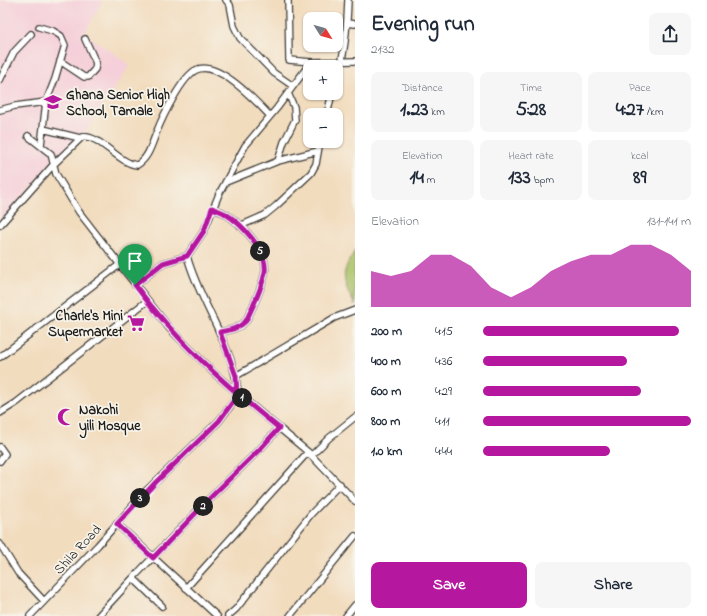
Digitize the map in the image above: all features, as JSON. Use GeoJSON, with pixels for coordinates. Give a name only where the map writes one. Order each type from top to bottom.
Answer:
{"type":"FeatureCollection","features":[{"type":"Feature","properties":{"kind":"street"},"geometry":{"type":"LineString","coordinates":[[226,0],[231,2],[234,26],[240,38],[274,73],[293,86]]}},
{"type":"Feature","properties":{"kind":"street"},"geometry":{"type":"LineString","coordinates":[[288,0],[288,59],[303,61]]}},
{"type":"Feature","properties":{"kind":"street"},"geometry":{"type":"LineString","coordinates":[[342,60],[346,38],[348,0]]}},
{"type":"Feature","properties":{"kind":"street"},"geometry":{"type":"LineString","coordinates":[[347,23],[355,24]]}},
{"type":"Feature","properties":{"kind":"street"},"geometry":{"type":"LineString","coordinates":[[39,27],[54,30],[61,36],[65,45],[55,79],[46,102],[41,145]]}},
{"type":"Feature","properties":{"kind":"street"},"geometry":{"type":"LineString","coordinates":[[0,80],[14,52],[31,34]]}},
{"type":"Feature","properties":{"kind":"street"},"geometry":{"type":"LineString","coordinates":[[60,61],[84,78],[88,77],[94,69],[96,63],[85,39]]}},
{"type":"Feature","properties":{"kind":"street"},"geometry":{"type":"LineString","coordinates":[[343,61],[355,61]]}},
{"type":"Feature","properties":{"kind":"street"},"geometry":{"type":"LineString","coordinates":[[0,225],[54,164],[80,138],[85,136],[90,137],[130,164],[137,165],[146,156],[167,110],[186,79],[197,69],[204,68],[216,70],[240,87],[270,116]]}},
{"type":"Feature","properties":{"kind":"street"},"geometry":{"type":"LineString","coordinates":[[135,285],[163,263],[187,256],[204,231],[212,208],[246,146],[303,73]]}},
{"type":"Feature","properties":{"kind":"street"},"geometry":{"type":"LineString","coordinates":[[278,161],[284,142],[295,120],[294,107],[288,93]]}},
{"type":"Feature","properties":{"kind":"street"},"geometry":{"type":"LineString","coordinates":[[0,110],[15,106],[46,102]]}},
{"type":"Feature","properties":{"kind":"street"},"geometry":{"type":"LineString","coordinates":[[43,129],[80,138]]}},
{"type":"Feature","properties":{"kind":"street"},"geometry":{"type":"LineString","coordinates":[[28,136],[51,154],[56,174],[79,212],[170,329],[214,373],[310,454],[355,501]]}},
{"type":"Feature","properties":{"kind":"street"},"geometry":{"type":"LineString","coordinates":[[240,226],[265,215],[303,181],[314,168],[319,148]]}},
{"type":"Feature","properties":{"kind":"street"},"geometry":{"type":"LineString","coordinates":[[226,182],[278,161],[318,151]]}},
{"type":"Feature","properties":{"kind":"street"},"geometry":{"type":"LineString","coordinates":[[212,208],[224,213],[240,226],[253,240],[265,263],[265,272],[261,286],[246,321],[242,326],[220,332]]}},
{"type":"Feature","properties":{"kind":"street"},"geometry":{"type":"LineString","coordinates":[[187,256],[193,275],[220,332],[236,376],[238,393]]}},
{"type":"Feature","properties":{"kind":"street"},"geometry":{"type":"LineString","coordinates":[[0,357],[119,265]]}},
{"type":"Feature","properties":{"kind":"street"},"geometry":{"type":"LineString","coordinates":[[0,413],[147,301]]}},
{"type":"Feature","properties":{"kind":"street"},"geometry":{"type":"LineString","coordinates":[[236,376],[334,318],[355,310]]}},
{"type":"Feature","properties":{"kind":"street","name":"Shila Road"},"geometry":{"type":"LineString","coordinates":[[30,616],[156,482],[219,421],[235,401],[238,393]]}},
{"type":"Feature","properties":{"kind":"street"},"geometry":{"type":"LineString","coordinates":[[186,588],[310,454],[355,417]]}},
{"type":"Feature","properties":{"kind":"street"},"geometry":{"type":"LineString","coordinates":[[98,616],[279,428]]}},
{"type":"Feature","properties":{"kind":"street"},"geometry":{"type":"LineString","coordinates":[[0,447],[5,454],[0,461]]}},
{"type":"Feature","properties":{"kind":"street"},"geometry":{"type":"LineString","coordinates":[[228,616],[236,610],[311,514],[340,484]]}},
{"type":"Feature","properties":{"kind":"street"},"geometry":{"type":"LineString","coordinates":[[117,524],[217,616]]}},
{"type":"Feature","properties":{"kind":"street"},"geometry":{"type":"LineString","coordinates":[[290,616],[355,536]]}},
{"type":"Feature","properties":{"kind":"street"},"geometry":{"type":"LineString","coordinates":[[0,544],[18,573],[44,601]]}},
{"type":"Feature","properties":{"kind":"street"},"geometry":{"type":"LineString","coordinates":[[133,578],[162,606]]}},
{"type":"Feature","properties":{"kind":"street"},"geometry":{"type":"LineString","coordinates":[[346,616],[355,605]]}},
{"type":"Feature","properties":{"kind":"shaded area","name":"Ghana Senior High School, Tamale"},"geometry":{"type":"Polygon","coordinates":[[[0,0],[103,0],[85,33],[130,65],[84,134],[53,161],[0,225],[0,0]]]}},
{"type":"Feature","properties":{"kind":"green space"},"geometry":{"type":"Polygon","coordinates":[[[355,251],[355,305],[344,278],[347,266],[355,251]]]}},
{"type":"Feature","properties":{"kind":"place","name":"Ghana Senior High School, Tamale"},"geometry":{"type":"Point","coordinates":[53,102]}},
{"type":"Feature","properties":{"kind":"place","name":"Charle's Mini Supermarket"},"geometry":{"type":"Point","coordinates":[136,323]}},
{"type":"Feature","properties":{"kind":"place","name":"Nakohi yili Mosque"},"geometry":{"type":"Point","coordinates":[66,417]}},
{"type":"Feature","properties":{"kind":"route"},"geometry":{"type":"LineString","coordinates":[[135,285],[163,263],[187,256],[204,231],[212,208],[224,213],[247,233],[257,246],[265,263],[265,272],[261,286],[246,321],[242,326],[220,332],[236,376],[238,393],[235,401],[219,421],[146,492],[117,524],[153,558],[211,497],[244,466],[279,428],[249,403],[238,393],[214,373],[195,355],[170,329],[135,285]]}}]}
